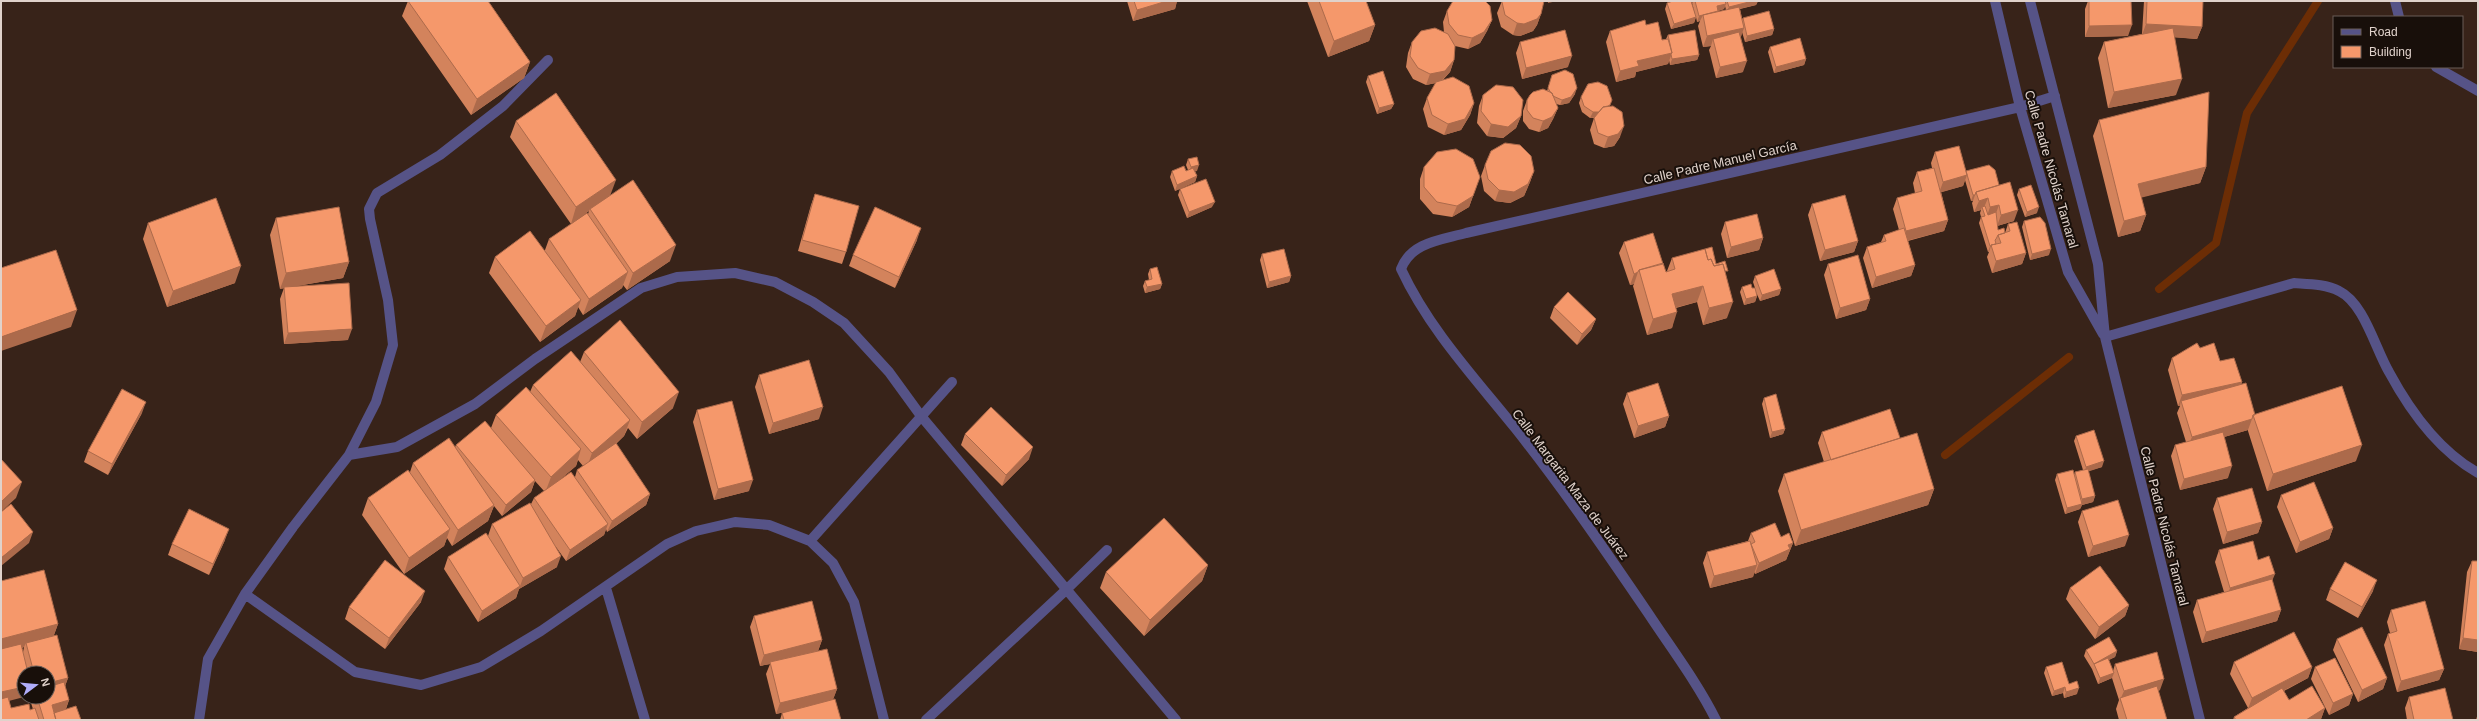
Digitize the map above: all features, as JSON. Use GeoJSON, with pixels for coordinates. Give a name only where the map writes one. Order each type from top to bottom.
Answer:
{"type":"FeatureCollection","features":[{"type":"Feature","properties":{"kind":"street","name":"Calle Padre Nicolás Tamaral"},"geometry":{"type":"LineString","coordinates":[[1995,1],[2020,108],[2068,272],[2105,337]]}},
{"type":"Feature","properties":{"kind":"street","name":"Calle Padre Nicolás Tamaral"},"geometry":{"type":"LineString","coordinates":[[2030,1],[2098,264],[2105,337],[2200,720]]}},
{"type":"Feature","properties":{"kind":"street"},"geometry":{"type":"LineString","coordinates":[[2395,1],[2399,16]]}},
{"type":"Feature","properties":{"kind":"street"},"geometry":{"type":"LineString","coordinates":[[199,720],[208,659],[245,594],[293,527],[349,455],[376,402],[393,345],[388,300],[370,219],[369,209],[372,200],[383,189],[440,155],[504,106],[548,60]]}},
{"type":"Feature","properties":{"kind":"street"},"geometry":{"type":"LineString","coordinates":[[2438,68],[2478,91]]}},
{"type":"Feature","properties":{"kind":"street","name":"Calle Padre Manuel García"},"geometry":{"type":"LineString","coordinates":[[1401,269],[1405,258],[1413,250],[1466,233],[2020,108],[2055,96]]}},
{"type":"Feature","properties":{"kind":"street","name":"Calle Margarita Maza de Juárez"},"geometry":{"type":"LineString","coordinates":[[1401,269],[1412,293],[1453,354],[1515,429],[1608,554],[1697,684],[1716,720]]}},
{"type":"Feature","properties":{"kind":"street"},"geometry":{"type":"LineString","coordinates":[[349,455],[397,447],[474,404],[535,359],[641,288],[677,277],[735,273],[775,282],[813,302],[844,323],[889,372],[921,416],[1176,720]]}},
{"type":"Feature","properties":{"kind":"street"},"geometry":{"type":"LineString","coordinates":[[2105,337],[2294,283],[2315,284],[2339,291],[2357,306],[2388,372],[2412,410],[2439,442],[2478,474]]}},
{"type":"Feature","properties":{"kind":"street"},"geometry":{"type":"LineString","coordinates":[[810,541],[952,382]]}},
{"type":"Feature","properties":{"kind":"street"},"geometry":{"type":"LineString","coordinates":[[245,594],[355,672],[421,685],[481,667],[541,632],[667,544],[696,531],[734,522],[769,525],[810,541],[833,562],[854,602],[884,720]]}},
{"type":"Feature","properties":{"kind":"street"},"geometry":{"type":"LineString","coordinates":[[926,720],[1107,550]]}},
{"type":"Feature","properties":{"kind":"street"},"geometry":{"type":"LineString","coordinates":[[606,588],[644,720]]}},
{"type":"Feature","properties":{"kind":"building"},"geometry":{"type":"Polygon","coordinates":[[[408,1],[488,1],[530,62],[477,99],[408,1]]]}},
{"type":"Feature","properties":{"kind":"building"},"geometry":{"type":"Polygon","coordinates":[[[1134,1],[1167,1],[1137,10],[1134,1]]]}},
{"type":"Feature","properties":{"kind":"building"},"geometry":{"type":"Polygon","coordinates":[[[1319,1],[1366,1],[1375,25],[1334,41],[1319,1]]]}},
{"type":"Feature","properties":{"kind":"building"},"geometry":{"type":"Polygon","coordinates":[[[1453,1],[1485,1],[1490,6],[1492,20],[1484,32],[1472,38],[1458,35],[1449,24],[1447,11],[1453,1]]]}},
{"type":"Feature","properties":{"kind":"building"},"geometry":{"type":"Polygon","coordinates":[[[1502,1],[1544,1],[1541,14],[1537,19],[1524,24],[1517,23],[1505,15],[1502,1]]]}},
{"type":"Feature","properties":{"kind":"building"},"geometry":{"type":"Polygon","coordinates":[[[1673,1],[1691,1],[1696,17],[1674,24],[1667,3],[1673,1]]]}},
{"type":"Feature","properties":{"kind":"building"},"geometry":{"type":"Polygon","coordinates":[[[1695,1],[1725,1],[1726,4],[1717,6],[1718,11],[1699,16],[1695,1]]]}},
{"type":"Feature","properties":{"kind":"building"},"geometry":{"type":"Polygon","coordinates":[[[1727,1],[1753,1],[1729,7],[1727,1]]]}},
{"type":"Feature","properties":{"kind":"building"},"geometry":{"type":"Polygon","coordinates":[[[2089,1],[2131,1],[2132,25],[2089,26],[2089,1]]]}},
{"type":"Feature","properties":{"kind":"building"},"geometry":{"type":"Polygon","coordinates":[[[2147,1],[2203,1],[2202,27],[2146,24],[2147,1]]]}},
{"type":"Feature","properties":{"kind":"building"},"geometry":{"type":"Polygon","coordinates":[[[1739,7],[1744,28],[1707,36],[1703,15],[1739,7]]]}},
{"type":"Feature","properties":{"kind":"building"},"geometry":{"type":"Polygon","coordinates":[[[1769,11],[1774,29],[1747,36],[1743,18],[1769,11]]]}},
{"type":"Feature","properties":{"kind":"building"},"geometry":{"type":"Polygon","coordinates":[[[1645,20],[1646,25],[1658,22],[1662,40],[1668,39],[1672,53],[1637,61],[1639,66],[1620,71],[1610,31],[1645,20]]]}},
{"type":"Feature","properties":{"kind":"building"},"geometry":{"type":"Polygon","coordinates":[[[1435,28],[1448,34],[1455,46],[1454,60],[1445,71],[1430,74],[1418,68],[1410,56],[1412,42],[1421,31],[1435,28]]]}},
{"type":"Feature","properties":{"kind":"building"},"geometry":{"type":"Polygon","coordinates":[[[2173,28],[2182,79],[2114,92],[2104,42],[2173,28]]]}},
{"type":"Feature","properties":{"kind":"building"},"geometry":{"type":"Polygon","coordinates":[[[1565,30],[1572,56],[1526,68],[1520,42],[1565,30]]]}},
{"type":"Feature","properties":{"kind":"building"},"geometry":{"type":"Polygon","coordinates":[[[1695,30],[1699,55],[1672,59],[1668,35],[1695,30]]]}},
{"type":"Feature","properties":{"kind":"building"},"geometry":{"type":"Polygon","coordinates":[[[1739,32],[1747,61],[1720,67],[1713,39],[1739,32]]]}},
{"type":"Feature","properties":{"kind":"building"},"geometry":{"type":"Polygon","coordinates":[[[1800,38],[1806,59],[1776,67],[1770,47],[1800,38]]]}},
{"type":"Feature","properties":{"kind":"building"},"geometry":{"type":"Polygon","coordinates":[[[1565,70],[1573,74],[1577,88],[1571,97],[1562,100],[1553,96],[1548,88],[1552,75],[1565,70]]]}},
{"type":"Feature","properties":{"kind":"building"},"geometry":{"type":"Polygon","coordinates":[[[1383,71],[1394,104],[1379,108],[1368,76],[1383,71]]]}},
{"type":"Feature","properties":{"kind":"building"},"geometry":{"type":"Polygon","coordinates":[[[1453,77],[1469,86],[1474,103],[1465,119],[1448,124],[1432,115],[1427,98],[1436,82],[1453,77]]]}},
{"type":"Feature","properties":{"kind":"building"},"geometry":{"type":"Polygon","coordinates":[[[1598,82],[1607,86],[1612,100],[1610,105],[1603,107],[1599,112],[1593,112],[1584,106],[1581,97],[1588,84],[1598,82]]]}},
{"type":"Feature","properties":{"kind":"building"},"geometry":{"type":"Polygon","coordinates":[[[1496,85],[1513,87],[1523,100],[1521,116],[1508,127],[1491,124],[1481,111],[1483,95],[1496,85]]]}},
{"type":"Feature","properties":{"kind":"building"},"geometry":{"type":"Polygon","coordinates":[[[1543,89],[1552,93],[1558,108],[1552,117],[1543,121],[1533,118],[1527,110],[1527,100],[1533,92],[1543,89]]]}},
{"type":"Feature","properties":{"kind":"building"},"geometry":{"type":"Polygon","coordinates":[[[2209,92],[2206,167],[2138,184],[2146,215],[2124,221],[2099,120],[2209,92]]]}},
{"type":"Feature","properties":{"kind":"building"},"geometry":{"type":"Polygon","coordinates":[[[556,93],[616,180],[576,207],[516,121],[556,93]]]}},
{"type":"Feature","properties":{"kind":"building"},"geometry":{"type":"Polygon","coordinates":[[[1613,106],[1622,112],[1624,126],[1618,134],[1608,137],[1598,133],[1594,118],[1603,107],[1613,106]]]}},
{"type":"Feature","properties":{"kind":"building"},"geometry":{"type":"Polygon","coordinates":[[[1505,143],[1520,145],[1531,156],[1534,171],[1528,184],[1514,192],[1499,190],[1488,179],[1485,165],[1491,151],[1505,143]]]}},
{"type":"Feature","properties":{"kind":"building"},"geometry":{"type":"Polygon","coordinates":[[[1959,146],[1967,175],[1943,182],[1935,152],[1959,146]]]}},
{"type":"Feature","properties":{"kind":"building"},"geometry":{"type":"Polygon","coordinates":[[[1456,149],[1473,159],[1480,177],[1473,196],[1457,206],[1437,202],[1424,187],[1424,167],[1437,152],[1456,149]]]}},
{"type":"Feature","properties":{"kind":"building"},"geometry":{"type":"Polygon","coordinates":[[[1197,157],[1199,165],[1191,167],[1188,159],[1197,157]]]}},
{"type":"Feature","properties":{"kind":"building"},"geometry":{"type":"Polygon","coordinates":[[[1989,165],[1995,170],[1999,185],[1976,192],[1975,195],[1973,195],[1966,171],[1989,165]]]}},
{"type":"Feature","properties":{"kind":"building"},"geometry":{"type":"Polygon","coordinates":[[[1184,166],[1186,171],[1193,168],[1197,176],[1177,185],[1172,171],[1184,166]]]}},
{"type":"Feature","properties":{"kind":"building"},"geometry":{"type":"Polygon","coordinates":[[[1934,168],[1948,220],[1906,231],[1897,198],[1922,191],[1917,172],[1934,168]]]}},
{"type":"Feature","properties":{"kind":"building"},"geometry":{"type":"Polygon","coordinates":[[[1206,179],[1215,202],[1189,212],[1180,189],[1206,179]]]}},
{"type":"Feature","properties":{"kind":"building"},"geometry":{"type":"Polygon","coordinates":[[[633,180],[676,245],[633,273],[590,209],[633,180]]]}},
{"type":"Feature","properties":{"kind":"building"},"geometry":{"type":"Polygon","coordinates":[[[2010,182],[2018,210],[2001,215],[1999,205],[1990,207],[1988,198],[1979,201],[1976,192],[2010,182]]]}},
{"type":"Feature","properties":{"kind":"building"},"geometry":{"type":"Polygon","coordinates":[[[2031,185],[2039,207],[2027,212],[2019,189],[2031,185]]]}},
{"type":"Feature","properties":{"kind":"building"},"geometry":{"type":"Polygon","coordinates":[[[815,194],[859,206],[846,252],[802,240],[815,194]]]}},
{"type":"Feature","properties":{"kind":"building"},"geometry":{"type":"Polygon","coordinates":[[[1845,195],[1858,241],[1825,250],[1812,204],[1845,195]]]}},
{"type":"Feature","properties":{"kind":"building"},"geometry":{"type":"Polygon","coordinates":[[[216,198],[241,266],[173,291],[148,223],[216,198]]]}},
{"type":"Feature","properties":{"kind":"building"},"geometry":{"type":"Polygon","coordinates":[[[1985,206],[1988,215],[1996,212],[1998,230],[2004,228],[2005,233],[1998,235],[1995,240],[1996,244],[1991,246],[1981,217],[1985,216],[1982,207],[1985,206]]]}},
{"type":"Feature","properties":{"kind":"building"},"geometry":{"type":"Polygon","coordinates":[[[339,207],[349,262],[286,273],[276,218],[339,207]]]}},
{"type":"Feature","properties":{"kind":"building"},"geometry":{"type":"Polygon","coordinates":[[[875,207],[921,228],[899,277],[853,255],[875,207]]]}},
{"type":"Feature","properties":{"kind":"building"},"geometry":{"type":"Polygon","coordinates":[[[587,213],[628,272],[589,299],[549,239],[587,213]]]}},
{"type":"Feature","properties":{"kind":"building"},"geometry":{"type":"Polygon","coordinates":[[[1757,214],[1763,238],[1731,247],[1725,222],[1757,214]]]}},
{"type":"Feature","properties":{"kind":"building"},"geometry":{"type":"Polygon","coordinates":[[[2040,217],[2045,223],[2051,249],[2032,254],[2024,221],[2040,217]]]}},
{"type":"Feature","properties":{"kind":"building"},"geometry":{"type":"Polygon","coordinates":[[[2017,222],[2026,253],[1996,261],[1991,245],[2001,243],[1998,235],[2010,231],[2008,224],[2017,222]]]}},
{"type":"Feature","properties":{"kind":"building"},"geometry":{"type":"Polygon","coordinates":[[[1904,228],[1915,265],[1876,277],[1867,247],[1886,241],[1884,235],[1904,228]]]}},
{"type":"Feature","properties":{"kind":"building"},"geometry":{"type":"Polygon","coordinates":[[[530,231],[581,300],[546,326],[495,257],[530,231]]]}},
{"type":"Feature","properties":{"kind":"building"},"geometry":{"type":"Polygon","coordinates":[[[1653,233],[1663,264],[1639,270],[1634,274],[1624,242],[1653,233]]]}},
{"type":"Feature","properties":{"kind":"building"},"geometry":{"type":"Polygon","coordinates":[[[1712,247],[1716,264],[1725,261],[1728,271],[1725,271],[1723,264],[1714,266],[1711,259],[1708,260],[1705,249],[1712,247]]]}},
{"type":"Feature","properties":{"kind":"building"},"geometry":{"type":"Polygon","coordinates":[[[1284,249],[1291,276],[1269,282],[1262,254],[1284,249]]]}},
{"type":"Feature","properties":{"kind":"building"},"geometry":{"type":"Polygon","coordinates":[[[1705,249],[1708,260],[1711,259],[1714,266],[1723,264],[1733,302],[1709,308],[1703,286],[1672,294],[1677,312],[1653,319],[1639,270],[1663,263],[1666,272],[1675,269],[1672,258],[1705,249]]]}},
{"type":"Feature","properties":{"kind":"building"},"geometry":{"type":"Polygon","coordinates":[[[56,250],[77,310],[1,337],[1,268],[56,250]]]}},
{"type":"Feature","properties":{"kind":"building"},"geometry":{"type":"Polygon","coordinates":[[[1858,255],[1870,299],[1840,308],[1828,264],[1858,255]]]}},
{"type":"Feature","properties":{"kind":"building"},"geometry":{"type":"Polygon","coordinates":[[[1157,267],[1162,284],[1147,287],[1145,281],[1152,279],[1150,269],[1157,267]]]}},
{"type":"Feature","properties":{"kind":"building"},"geometry":{"type":"Polygon","coordinates":[[[1774,269],[1781,289],[1762,295],[1755,276],[1774,269]]]}},
{"type":"Feature","properties":{"kind":"building"},"geometry":{"type":"Polygon","coordinates":[[[349,283],[352,329],[288,333],[284,287],[349,283]]]}},
{"type":"Feature","properties":{"kind":"building"},"geometry":{"type":"Polygon","coordinates":[[[1751,284],[1752,288],[1755,288],[1757,296],[1746,299],[1742,287],[1751,284]]]}},
{"type":"Feature","properties":{"kind":"building"},"geometry":{"type":"Polygon","coordinates":[[[1568,292],[1596,319],[1582,334],[1554,307],[1568,292]]]}},
{"type":"Feature","properties":{"kind":"building"},"geometry":{"type":"Polygon","coordinates":[[[620,320],[679,392],[642,422],[584,352],[620,320]]]}},
{"type":"Feature","properties":{"kind":"building"},"geometry":{"type":"Polygon","coordinates":[[[2197,343],[2200,348],[2214,343],[2220,361],[2234,358],[2242,382],[2182,395],[2172,358],[2197,343]]]}},
{"type":"Feature","properties":{"kind":"building"},"geometry":{"type":"Polygon","coordinates":[[[571,351],[630,420],[592,453],[533,385],[571,351]]]}},
{"type":"Feature","properties":{"kind":"building"},"geometry":{"type":"Polygon","coordinates":[[[809,360],[823,407],[773,423],[759,375],[809,360]]]}},
{"type":"Feature","properties":{"kind":"building"},"geometry":{"type":"Polygon","coordinates":[[[1658,383],[1669,416],[1638,426],[1627,393],[1658,383]]]}},
{"type":"Feature","properties":{"kind":"building"},"geometry":{"type":"Polygon","coordinates":[[[2246,383],[2255,415],[2253,415],[2252,419],[2192,437],[2181,401],[2246,383]]]}},
{"type":"Feature","properties":{"kind":"building"},"geometry":{"type":"Polygon","coordinates":[[[2342,386],[2362,445],[2273,474],[2253,415],[2342,386]]]}},
{"type":"Feature","properties":{"kind":"building"},"geometry":{"type":"Polygon","coordinates":[[[526,387],[581,449],[551,477],[496,415],[526,387]]]}},
{"type":"Feature","properties":{"kind":"building"},"geometry":{"type":"Polygon","coordinates":[[[122,389],[146,402],[112,464],[88,451],[122,389]]]}},
{"type":"Feature","properties":{"kind":"building"},"geometry":{"type":"Polygon","coordinates":[[[1776,394],[1785,429],[1772,432],[1764,398],[1776,394]]]}},
{"type":"Feature","properties":{"kind":"building"},"geometry":{"type":"Polygon","coordinates":[[[732,401],[753,480],[718,489],[697,410],[732,401]]]}},
{"type":"Feature","properties":{"kind":"building"},"geometry":{"type":"Polygon","coordinates":[[[991,407],[1033,447],[1006,475],[965,434],[991,407]]]}},
{"type":"Feature","properties":{"kind":"building"},"geometry":{"type":"Polygon","coordinates":[[[1890,409],[1900,438],[1831,460],[1822,432],[1890,409]]]}},
{"type":"Feature","properties":{"kind":"building"},"geometry":{"type":"Polygon","coordinates":[[[485,421],[535,480],[506,505],[456,445],[485,421]]]}},
{"type":"Feature","properties":{"kind":"building"},"geometry":{"type":"Polygon","coordinates":[[[2094,430],[2104,461],[2086,467],[2076,436],[2094,430]]]}},
{"type":"Feature","properties":{"kind":"building"},"geometry":{"type":"Polygon","coordinates":[[[2223,432],[2232,466],[2184,479],[2175,445],[2223,432]]]}},
{"type":"Feature","properties":{"kind":"building"},"geometry":{"type":"Polygon","coordinates":[[[1917,433],[1934,489],[1801,530],[1784,474],[1917,433]]]}},
{"type":"Feature","properties":{"kind":"building"},"geometry":{"type":"Polygon","coordinates":[[[449,438],[494,505],[458,530],[413,463],[449,438]]]}},
{"type":"Feature","properties":{"kind":"building"},"geometry":{"type":"Polygon","coordinates":[[[616,443],[650,494],[612,521],[577,470],[616,443]]]}},
{"type":"Feature","properties":{"kind":"building"},"geometry":{"type":"Polygon","coordinates":[[[1,459],[22,482],[1,502],[1,459]]]}},
{"type":"Feature","properties":{"kind":"building"},"geometry":{"type":"Polygon","coordinates":[[[2088,469],[2095,496],[2082,499],[2075,472],[2088,469]]]}},
{"type":"Feature","properties":{"kind":"building"},"geometry":{"type":"Polygon","coordinates":[[[408,470],[450,529],[409,558],[368,498],[408,470]]]}},
{"type":"Feature","properties":{"kind":"building"},"geometry":{"type":"Polygon","coordinates":[[[2073,470],[2082,504],[2067,508],[2057,474],[2073,470]]]}},
{"type":"Feature","properties":{"kind":"building"},"geometry":{"type":"Polygon","coordinates":[[[571,472],[608,524],[570,550],[534,498],[571,472]]]}},
{"type":"Feature","properties":{"kind":"building"},"geometry":{"type":"Polygon","coordinates":[[[2314,482],[2333,528],[2300,542],[2281,495],[2314,482]]]}},
{"type":"Feature","properties":{"kind":"building"},"geometry":{"type":"Polygon","coordinates":[[[2252,488],[2262,522],[2227,532],[2217,498],[2252,488]]]}},
{"type":"Feature","properties":{"kind":"building"},"geometry":{"type":"Polygon","coordinates":[[[2118,500],[2129,535],[2093,546],[2082,511],[2118,500]]]}},
{"type":"Feature","properties":{"kind":"building"},"geometry":{"type":"Polygon","coordinates":[[[530,503],[561,556],[523,578],[492,524],[530,503]]]}},
{"type":"Feature","properties":{"kind":"building"},"geometry":{"type":"Polygon","coordinates":[[[11,504],[33,532],[1,558],[1,512],[11,504]]]}},
{"type":"Feature","properties":{"kind":"building"},"geometry":{"type":"Polygon","coordinates":[[[189,509],[229,529],[213,564],[172,544],[189,509]]]}},
{"type":"Feature","properties":{"kind":"building"},"geometry":{"type":"Polygon","coordinates":[[[1164,518],[1208,565],[1150,620],[1106,572],[1164,518]]]}},
{"type":"Feature","properties":{"kind":"building"},"geometry":{"type":"Polygon","coordinates":[[[1775,523],[1781,537],[1789,533],[1793,543],[1788,545],[1790,549],[1759,563],[1751,544],[1755,542],[1751,533],[1775,523]]]}},
{"type":"Feature","properties":{"kind":"building"},"geometry":{"type":"Polygon","coordinates":[[[486,533],[520,586],[482,611],[448,557],[486,533]]]}},
{"type":"Feature","properties":{"kind":"building"},"geometry":{"type":"Polygon","coordinates":[[[1750,541],[1757,565],[1714,576],[1707,552],[1750,541]]]}},
{"type":"Feature","properties":{"kind":"building"},"geometry":{"type":"Polygon","coordinates":[[[2253,541],[2258,560],[2269,556],[2275,574],[2230,588],[2219,550],[2253,541]]]}},
{"type":"Feature","properties":{"kind":"building"},"geometry":{"type":"Polygon","coordinates":[[[385,560],[425,591],[389,638],[349,607],[385,560]]]}},
{"type":"Feature","properties":{"kind":"building"},"geometry":{"type":"Polygon","coordinates":[[[2472,561],[2478,561],[2478,640],[2463,638],[2472,561]]]}},
{"type":"Feature","properties":{"kind":"building"},"geometry":{"type":"Polygon","coordinates":[[[2345,562],[2377,580],[2362,607],[2330,589],[2345,562]]]}},
{"type":"Feature","properties":{"kind":"building"},"geometry":{"type":"Polygon","coordinates":[[[2100,566],[2129,605],[2099,627],[2070,588],[2100,566]]]}},
{"type":"Feature","properties":{"kind":"building"},"geometry":{"type":"Polygon","coordinates":[[[44,570],[58,624],[1,639],[1,581],[44,570]]]}},
{"type":"Feature","properties":{"kind":"building"},"geometry":{"type":"Polygon","coordinates":[[[2272,579],[2281,610],[2206,632],[2197,600],[2272,579]]]}},
{"type":"Feature","properties":{"kind":"building"},"geometry":{"type":"Polygon","coordinates":[[[812,601],[822,640],[764,655],[754,616],[812,601]]]}},
{"type":"Feature","properties":{"kind":"building"},"geometry":{"type":"Polygon","coordinates":[[[2425,601],[2444,669],[2401,681],[2388,634],[2397,631],[2391,610],[2425,601]]]}},
{"type":"Feature","properties":{"kind":"building"},"geometry":{"type":"Polygon","coordinates":[[[2362,627],[2387,678],[2362,690],[2337,639],[2362,627]]]}},
{"type":"Feature","properties":{"kind":"building"},"geometry":{"type":"Polygon","coordinates":[[[2294,632],[2312,667],[2252,698],[2234,662],[2294,632]]]}},
{"type":"Feature","properties":{"kind":"building"},"geometry":{"type":"Polygon","coordinates":[[[57,635],[68,678],[56,681],[56,665],[32,665],[26,643],[57,635]]]}},
{"type":"Feature","properties":{"kind":"building"},"geometry":{"type":"Polygon","coordinates":[[[2109,637],[2117,651],[2094,664],[2086,650],[2109,637]]]}},
{"type":"Feature","properties":{"kind":"building"},"geometry":{"type":"Polygon","coordinates":[[[21,644],[26,665],[16,665],[16,689],[1,692],[1,649],[21,644]]]}},
{"type":"Feature","properties":{"kind":"building"},"geometry":{"type":"Polygon","coordinates":[[[827,649],[837,689],[780,703],[770,662],[827,649]]]}},
{"type":"Feature","properties":{"kind":"building"},"geometry":{"type":"Polygon","coordinates":[[[2157,652],[2164,679],[2124,691],[2115,664],[2157,652]]]}},
{"type":"Feature","properties":{"kind":"building"},"geometry":{"type":"Polygon","coordinates":[[[2108,658],[2114,673],[2100,678],[2094,664],[2108,658]]]}},
{"type":"Feature","properties":{"kind":"building"},"geometry":{"type":"Polygon","coordinates":[[[2335,658],[2353,694],[2333,703],[2315,667],[2335,658]]]}},
{"type":"Feature","properties":{"kind":"building"},"geometry":{"type":"Polygon","coordinates":[[[2062,662],[2069,684],[2077,681],[2079,688],[2066,692],[2065,687],[2054,691],[2046,667],[2062,662]]]}},
{"type":"Feature","properties":{"kind":"building"},"geometry":{"type":"Polygon","coordinates":[[[64,682],[69,700],[56,704],[56,684],[64,682]]]}},
{"type":"Feature","properties":{"kind":"building"},"geometry":{"type":"Polygon","coordinates":[[[2157,686],[2167,720],[2127,720],[2120,698],[2157,686]]]}},
{"type":"Feature","properties":{"kind":"building"},"geometry":{"type":"Polygon","coordinates":[[[2312,686],[2325,708],[2306,720],[2236,720],[2234,717],[2282,688],[2289,700],[2312,686]]]}},
{"type":"Feature","properties":{"kind":"building"},"geometry":{"type":"Polygon","coordinates":[[[2445,688],[2453,720],[2414,720],[2409,697],[2445,688]]]}},
{"type":"Feature","properties":{"kind":"building"},"geometry":{"type":"Polygon","coordinates":[[[8,697],[11,708],[29,705],[30,710],[35,708],[39,720],[1,720],[1,699],[8,697]]]}},
{"type":"Feature","properties":{"kind":"building"},"geometry":{"type":"Polygon","coordinates":[[[835,699],[841,720],[784,720],[782,713],[835,699]]]}},
{"type":"Feature","properties":{"kind":"building"},"geometry":{"type":"Polygon","coordinates":[[[39,705],[52,705],[56,720],[44,720],[39,705]]]}},
{"type":"Feature","properties":{"kind":"building"},"geometry":{"type":"Polygon","coordinates":[[[76,706],[81,720],[56,720],[54,713],[76,706]]]}},
{"type":"Feature","properties":{"kind":"waterway"},"geometry":{"type":"LineString","coordinates":[[2159,289],[2216,243],[2247,113],[2318,1]]}},
{"type":"Feature","properties":{"kind":"waterway"},"geometry":{"type":"LineString","coordinates":[[1945,455],[2069,357]]}}]}
